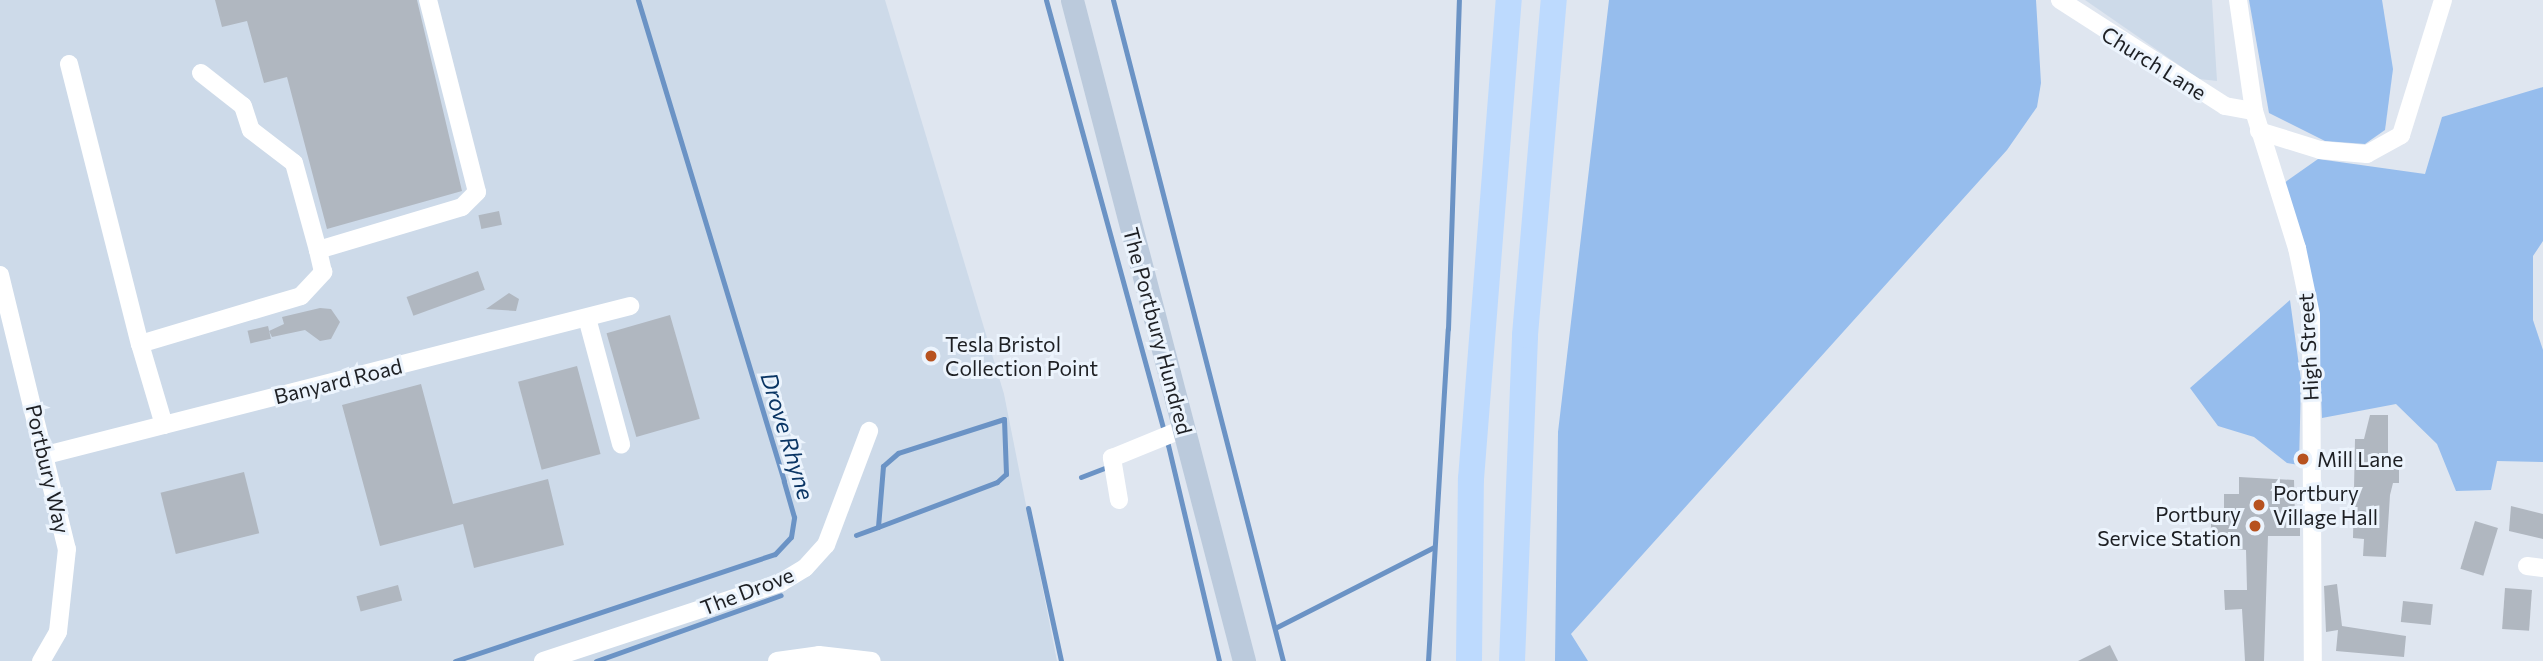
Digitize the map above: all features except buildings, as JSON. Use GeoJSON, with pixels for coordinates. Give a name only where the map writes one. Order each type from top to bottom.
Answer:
{"type":"FeatureCollection","features":[{"type":"Feature","properties":{"kind":"highway"},"geometry":{"type":"LineString","coordinates":[[1501,0],[1504,46]]}},
{"type":"Feature","properties":{"kind":"highway"},"geometry":{"type":"LineString","coordinates":[[1469,661],[1471,479],[1509,0]]}},
{"type":"Feature","properties":{"kind":"highway"},"geometry":{"type":"LineString","coordinates":[[1512,661],[1516,484],[1554,0]]}},
{"type":"Feature","properties":{"kind":"highway"},"geometry":{"type":"LineString","coordinates":[[1536,207],[1572,0]]}},
{"type":"Feature","properties":{"kind":"main road","name":"The Portbury Hundred"},"geometry":{"type":"LineString","coordinates":[[1072,0],[1244,661]]}},
{"type":"Feature","properties":{"kind":"street"},"geometry":{"type":"LineString","coordinates":[[318,250],[462,207],[477,192],[428,0]]}},
{"type":"Feature","properties":{"kind":"street","name":"Church Lane"},"geometry":{"type":"LineString","coordinates":[[2060,0],[2224,106],[2254,111]]}},
{"type":"Feature","properties":{"kind":"street","name":"High Street"},"geometry":{"type":"LineString","coordinates":[[2238,0],[2254,111],[2297,248],[2311,315],[2313,661]]}},
{"type":"Feature","properties":{"kind":"street"},"geometry":{"type":"LineString","coordinates":[[2259,131],[2320,150],[2367,154],[2401,135],[2443,0]]}},
{"type":"Feature","properties":{"kind":"street"},"geometry":{"type":"LineString","coordinates":[[69,64],[140,344],[164,425]]}},
{"type":"Feature","properties":{"kind":"street"},"geometry":{"type":"LineString","coordinates":[[140,344],[301,296],[323,272],[294,163],[251,130],[243,106],[201,73]]}},
{"type":"Feature","properties":{"kind":"street","name":"Portbury Way"},"geometry":{"type":"LineString","coordinates":[[0,275],[67,549],[58,632],[41,661]]}},
{"type":"Feature","properties":{"kind":"street","name":"Banyard Road"},"geometry":{"type":"LineString","coordinates":[[46,455],[631,306]]}},
{"type":"Feature","properties":{"kind":"street"},"geometry":{"type":"LineString","coordinates":[[587,318],[621,444]]}},
{"type":"Feature","properties":{"kind":"street"},"geometry":{"type":"LineString","coordinates":[[1119,500],[1112,458],[1183,429]]}},
{"type":"Feature","properties":{"kind":"street","name":"The Drove"},"geometry":{"type":"LineString","coordinates":[[543,661],[780,583],[805,568],[826,545],[869,431]]}},
{"type":"Feature","properties":{"kind":"street"},"geometry":{"type":"LineString","coordinates":[[777,661],[819,655],[872,661]]}},
{"type":"Feature","properties":{"kind":"shaded area"},"geometry":{"type":"Polygon","coordinates":[[[0,0],[885,0],[1004,394],[1057,661],[0,661],[0,0]]]}},
{"type":"Feature","properties":{"kind":"shaded area"},"geometry":{"type":"Polygon","coordinates":[[[1609,0],[2036,0],[2041,83],[2037,107],[2007,150],[1571,634],[1588,661],[1555,661],[1558,432],[1609,0]]]}},
{"type":"Feature","properties":{"kind":"shaded area"},"geometry":{"type":"Polygon","coordinates":[[[2085,0],[2212,0],[2217,81],[2199,79],[2085,0]]]}},
{"type":"Feature","properties":{"kind":"shaded area"},"geometry":{"type":"Polygon","coordinates":[[[2249,0],[2382,0],[2393,69],[2385,130],[2365,144],[2325,141],[2269,113],[2249,0]]]}},
{"type":"Feature","properties":{"kind":"shaded area"},"geometry":{"type":"Polygon","coordinates":[[[2543,87],[2543,241],[2533,256],[2533,320],[2543,350],[2543,462],[2497,461],[2491,490],[2456,491],[2437,444],[2396,404],[2322,418],[2318,324],[2284,183],[2318,159],[2425,174],[2442,117],[2543,87]]]}},
{"type":"Feature","properties":{"kind":"shaded area"},"geometry":{"type":"Polygon","coordinates":[[[2290,300],[2301,380],[2299,465],[2287,463],[2254,437],[2218,426],[2190,388],[2290,300]]]}},
{"type":"Feature","properties":{"kind":"waterway","name":"Drove Rhyne"},"geometry":{"type":"LineString","coordinates":[[455,661],[775,554],[791,537],[794,517],[784,481],[638,0]]}},
{"type":"Feature","properties":{"kind":"waterway"},"geometry":{"type":"LineString","coordinates":[[1046,0],[1168,445],[1219,661]]}},
{"type":"Feature","properties":{"kind":"waterway"},"geometry":{"type":"LineString","coordinates":[[1113,0],[1283,661]]}},
{"type":"Feature","properties":{"kind":"waterway"},"geometry":{"type":"LineString","coordinates":[[1428,661],[1448,329],[1459,0]]}},
{"type":"Feature","properties":{"kind":"waterway"},"geometry":{"type":"LineString","coordinates":[[856,535],[878,527],[997,482],[1006,474],[1004,419],[898,453],[883,466],[878,527]]}},
{"type":"Feature","properties":{"kind":"waterway"},"geometry":{"type":"LineString","coordinates":[[1081,477],[1109,466]]}},
{"type":"Feature","properties":{"kind":"waterway"},"geometry":{"type":"LineString","coordinates":[[1028,508],[1061,661]]}},
{"type":"Feature","properties":{"kind":"waterway"},"geometry":{"type":"LineString","coordinates":[[1275,628],[1434,547]]}},
{"type":"Feature","properties":{"kind":"waterway"},"geometry":{"type":"LineString","coordinates":[[596,661],[781,595]]}},
{"type":"Feature","properties":{"kind":"place","name":"Tesla Bristol Collection Point"},"geometry":{"type":"Point","coordinates":[931,356]}},
{"type":"Feature","properties":{"kind":"place","name":"Mill Lane"},"geometry":{"type":"Point","coordinates":[2303,459]}},
{"type":"Feature","properties":{"kind":"place","name":"Portbury Village Hall"},"geometry":{"type":"Point","coordinates":[2259,505]}},
{"type":"Feature","properties":{"kind":"place","name":"Portbury Service Station"},"geometry":{"type":"Point","coordinates":[2255,526]}}]}
